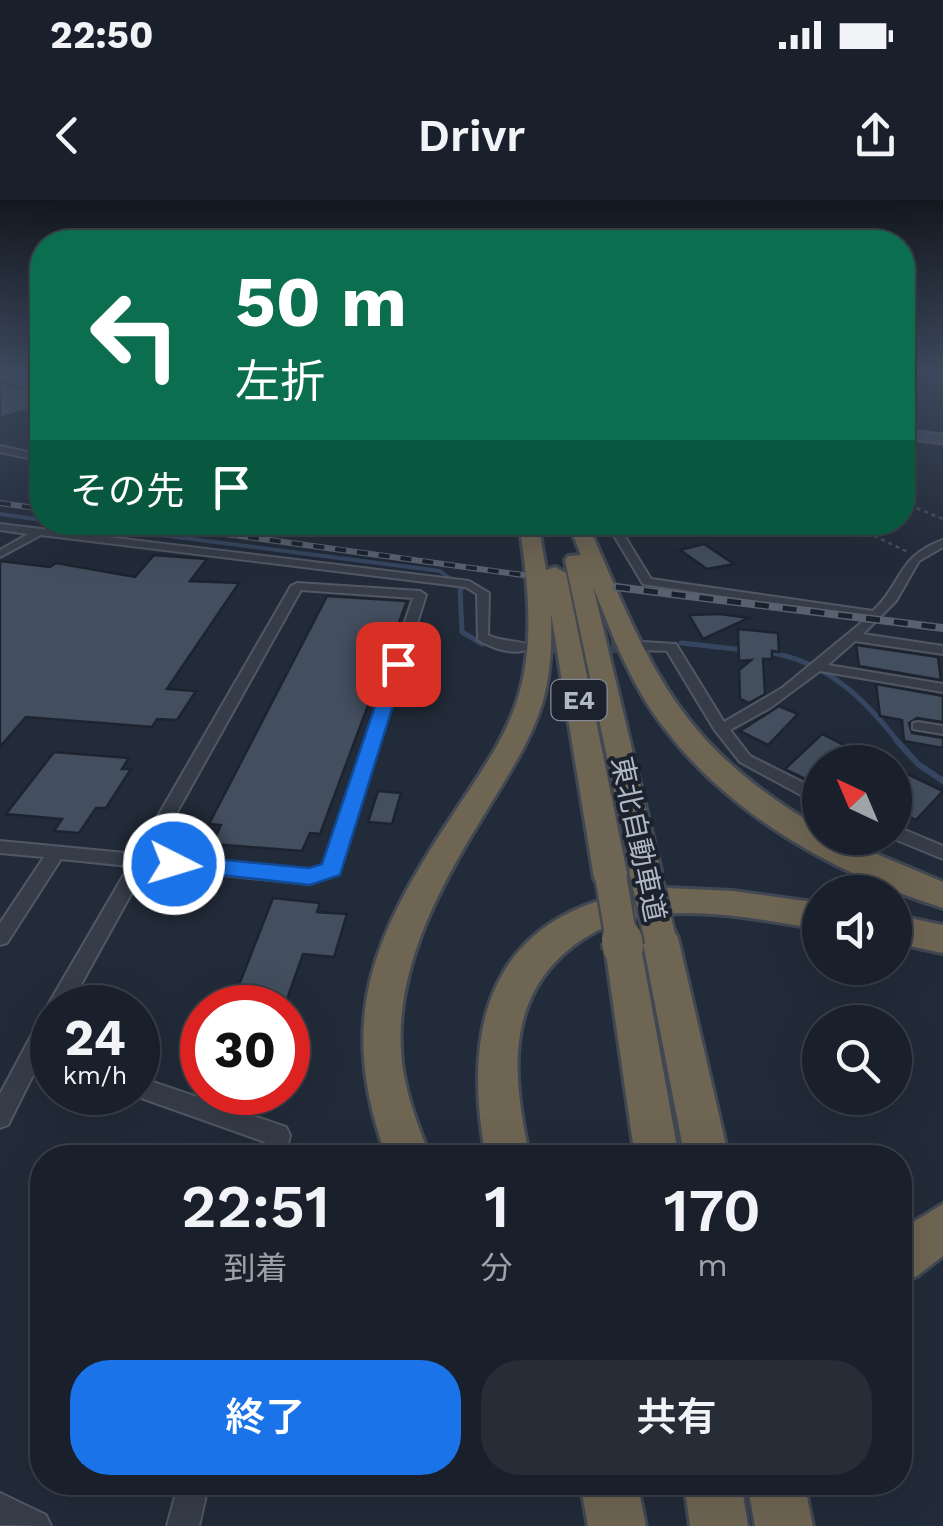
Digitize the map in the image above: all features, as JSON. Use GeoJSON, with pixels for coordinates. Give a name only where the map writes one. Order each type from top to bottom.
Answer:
{"type":"FeatureCollection","features":[{"type":"Feature","properties":{"kind":"highway"},"geometry":{"type":"LineString","coordinates":[[404,1145],[382,1078],[382,1010],[397,946],[428,878],[493,776],[530,698],[541,619],[530,535]]}},
{"type":"Feature","properties":{"kind":"highway","name":"東北自動車道"},"geometry":{"type":"LineString","coordinates":[[546,535],[570,646],[611,878],[642,942],[703,1145]]}},
{"type":"Feature","properties":{"kind":"highway","name":"東北自動車道"},"geometry":{"type":"LineString","coordinates":[[568,535],[598,645],[645,871],[642,942],[656,1145]]}},
{"type":"Feature","properties":{"kind":"highway"},"geometry":{"type":"LineString","coordinates":[[583,535],[650,687],[710,763],[771,812],[812,836],[877,869],[943,895]]}},
{"type":"Feature","properties":{"kind":"highway"},"geometry":{"type":"LineString","coordinates":[[505,1145],[500,1117],[498,1037],[508,1000],[520,978],[552,940],[593,918],[648,902],[730,904],[802,914]]}},
{"type":"Feature","properties":{"kind":"highway"},"geometry":{"type":"LineString","coordinates":[[912,933],[943,939]]}},
{"type":"Feature","properties":{"kind":"highway"},"geometry":{"type":"LineString","coordinates":[[912,1249],[943,1227]]}},
{"type":"Feature","properties":{"kind":"highway"},"geometry":{"type":"LineString","coordinates":[[611,1495],[617,1526]]}},
{"type":"Feature","properties":{"kind":"highway"},"geometry":{"type":"LineString","coordinates":[[714,1495],[719,1526]]}},
{"type":"Feature","properties":{"kind":"highway"},"geometry":{"type":"LineString","coordinates":[[778,1495],[784,1526]]}},
{"type":"Feature","properties":{"kind":"street"},"geometry":{"type":"LineString","coordinates":[[915,436],[943,439]]}},
{"type":"Feature","properties":{"kind":"street"},"geometry":{"type":"LineString","coordinates":[[0,448],[30,455]]}},
{"type":"Feature","properties":{"kind":"street"},"geometry":{"type":"LineString","coordinates":[[0,527],[30,532]]}},
{"type":"Feature","properties":{"kind":"street"},"geometry":{"type":"LineString","coordinates":[[0,554],[33,535]]}},
{"type":"Feature","properties":{"kind":"street"},"geometry":{"type":"LineString","coordinates":[[54,535],[469,584],[483,592],[482,637],[498,646],[526,647]]}},
{"type":"Feature","properties":{"kind":"street"},"geometry":{"type":"LineString","coordinates":[[619,535],[647,582],[874,615]]}},
{"type":"Feature","properties":{"kind":"street"},"geometry":{"type":"LineString","coordinates":[[721,729],[819,666],[854,637],[894,596],[907,565],[917,555],[943,543]]}},
{"type":"Feature","properties":{"kind":"street"},"geometry":{"type":"LineString","coordinates":[[0,847],[56,852],[140,860],[310,876],[332,869],[420,595],[297,586],[140,860],[70,985]]}},
{"type":"Feature","properties":{"kind":"street"},"geometry":{"type":"LineString","coordinates":[[854,637],[943,650]]}},
{"type":"Feature","properties":{"kind":"street"},"geometry":{"type":"LineString","coordinates":[[642,646],[671,647],[721,729],[754,766],[802,789]]}},
{"type":"Feature","properties":{"kind":"street"},"geometry":{"type":"LineString","coordinates":[[819,666],[943,688]]}},
{"type":"Feature","properties":{"kind":"street"},"geometry":{"type":"LineString","coordinates":[[918,726],[943,730]]}},
{"type":"Feature","properties":{"kind":"street"},"geometry":{"type":"LineString","coordinates":[[912,839],[942,852]]}},
{"type":"Feature","properties":{"kind":"street"},"geometry":{"type":"LineString","coordinates":[[0,938],[56,852]]}},
{"type":"Feature","properties":{"kind":"street"},"geometry":{"type":"LineString","coordinates":[[0,1117],[30,1073]]}},
{"type":"Feature","properties":{"kind":"street"},"geometry":{"type":"LineString","coordinates":[[160,1095],[278,1135],[276,1145]]}},
{"type":"Feature","properties":{"kind":"street"},"geometry":{"type":"LineString","coordinates":[[183,1526],[191,1495]]}},
{"type":"Feature","properties":{"kind":"street"},"geometry":{"type":"LineString","coordinates":[[0,1509],[35,1526]]}},
{"type":"Feature","properties":{"kind":"path"},"geometry":{"type":"LineString","coordinates":[[915,507],[943,519]]}},
{"type":"Feature","properties":{"kind":"path"},"geometry":{"type":"LineString","coordinates":[[873,535],[917,555]]}},
{"type":"Feature","properties":{"kind":"building"},"geometry":{"type":"Polygon","coordinates":[[[704,544],[734,564],[707,569],[680,550],[704,544]]]}},
{"type":"Feature","properties":{"kind":"building"},"geometry":{"type":"Polygon","coordinates":[[[154,555],[207,559],[190,581],[239,583],[167,689],[196,691],[177,720],[157,719],[152,727],[26,717],[0,747],[0,561],[50,567],[56,563],[135,577],[154,555]]]}},
{"type":"Feature","properties":{"kind":"building"},"geometry":{"type":"Polygon","coordinates":[[[327,596],[407,601],[320,834],[310,833],[302,851],[212,844],[221,825],[209,824],[327,596]]]}},
{"type":"Feature","properties":{"kind":"building"},"geometry":{"type":"Polygon","coordinates":[[[689,615],[749,618],[703,639],[689,615]]]}},
{"type":"Feature","properties":{"kind":"building"},"geometry":{"type":"Polygon","coordinates":[[[738,629],[778,633],[779,652],[772,651],[772,659],[763,659],[765,694],[749,703],[740,699],[739,670],[751,660],[739,661],[738,629]]]}},
{"type":"Feature","properties":{"kind":"building"},"geometry":{"type":"Polygon","coordinates":[[[856,645],[938,657],[941,680],[859,666],[856,645]]]}},
{"type":"Feature","properties":{"kind":"building"},"geometry":{"type":"Polygon","coordinates":[[[876,684],[943,696],[943,722],[917,718],[909,723],[912,733],[943,738],[943,748],[904,741],[902,720],[880,716],[876,684]]]}},
{"type":"Feature","properties":{"kind":"building"},"geometry":{"type":"Polygon","coordinates":[[[779,706],[798,714],[768,745],[740,731],[779,706]]]}},
{"type":"Feature","properties":{"kind":"building"},"geometry":{"type":"Polygon","coordinates":[[[822,734],[844,745],[810,745],[822,734]]]}},
{"type":"Feature","properties":{"kind":"building"},"geometry":{"type":"Polygon","coordinates":[[[54,752],[129,758],[122,769],[131,769],[106,808],[96,808],[79,833],[54,831],[62,819],[6,814],[54,752]]]}},
{"type":"Feature","properties":{"kind":"building"},"geometry":{"type":"Polygon","coordinates":[[[802,753],[802,777],[785,769],[802,753]]]}},
{"type":"Feature","properties":{"kind":"building"},"geometry":{"type":"Polygon","coordinates":[[[912,776],[943,791],[916,820],[912,818],[912,776]]]}},
{"type":"Feature","properties":{"kind":"building"},"geometry":{"type":"Polygon","coordinates":[[[378,791],[401,793],[392,824],[368,822],[378,791]]]}},
{"type":"Feature","properties":{"kind":"building"},"geometry":{"type":"Polygon","coordinates":[[[273,898],[320,903],[317,912],[347,914],[334,957],[303,954],[292,985],[239,985],[273,898]]]}},
{"type":"Feature","properties":{"kind":"waterway"},"geometry":{"type":"LineString","coordinates":[[0,514],[30,518]]}},
{"type":"Feature","properties":{"kind":"waterway"},"geometry":{"type":"LineString","coordinates":[[160,535],[440,571],[463,588]]}},
{"type":"Feature","properties":{"kind":"waterway"},"geometry":{"type":"LineString","coordinates":[[460,586],[462,632],[482,644]]}},
{"type":"Feature","properties":{"kind":"waterway"},"geometry":{"type":"LineString","coordinates":[[681,643],[745,650]]}},
{"type":"Feature","properties":{"kind":"waterway"},"geometry":{"type":"LineString","coordinates":[[767,652],[808,664],[842,684],[899,743]]}},
{"type":"Feature","properties":{"kind":"waterway"},"geometry":{"type":"LineString","coordinates":[[897,741],[918,764],[943,781]]}},
{"type":"Feature","properties":{"kind":"tunnel"},"geometry":{"type":"LineString","coordinates":[[531,647],[640,646]]}},
{"type":"Feature","properties":{"kind":"railway"},"geometry":{"type":"LineString","coordinates":[[0,503],[30,507]]}},
{"type":"Feature","properties":{"kind":"railway"},"geometry":{"type":"LineString","coordinates":[[233,535],[523,575]]}},
{"type":"Feature","properties":{"kind":"railway"},"geometry":{"type":"LineString","coordinates":[[627,588],[616,587],[943,628]]}},
{"type":"Feature","properties":{"kind":"route"},"geometry":{"type":"LineString","coordinates":[[174,864],[310,876],[332,869],[398,664]]}}]}
